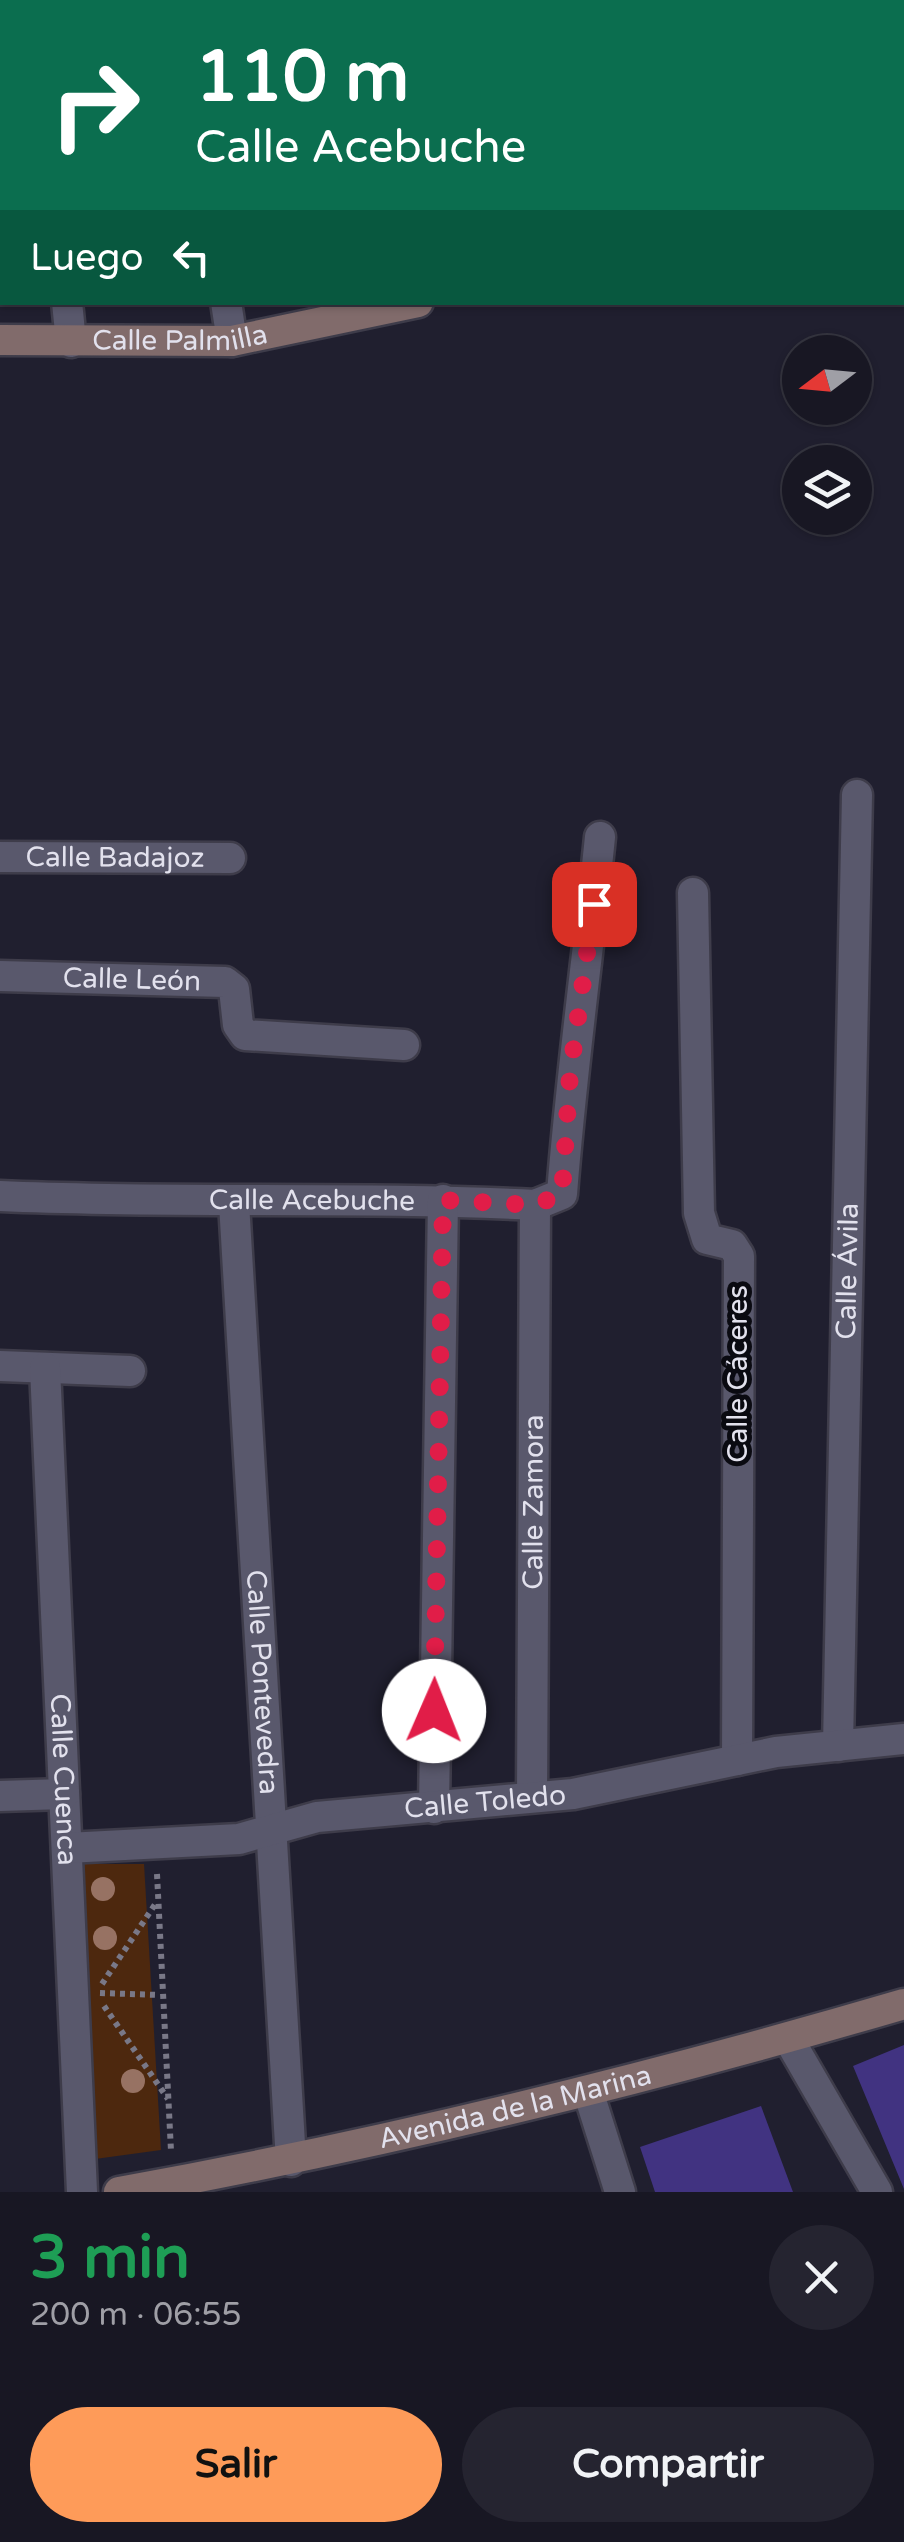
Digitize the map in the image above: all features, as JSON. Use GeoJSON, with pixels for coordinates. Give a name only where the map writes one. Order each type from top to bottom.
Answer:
{"type":"FeatureCollection","features":[{"type":"Feature","properties":{"kind":"street"},"geometry":{"type":"LineString","coordinates":[[66,305],[71,342]]}},
{"type":"Feature","properties":{"kind":"street"},"geometry":{"type":"LineString","coordinates":[[226,305],[232,341]]}},
{"type":"Feature","properties":{"kind":"street","name":"Calle Palmilla"},"geometry":{"type":"LineString","coordinates":[[0,340],[232,341],[403,305]]}},
{"type":"Feature","properties":{"kind":"street","name":"Calle Ávila"},"geometry":{"type":"LineString","coordinates":[[838,1746],[857,795]]}},
{"type":"Feature","properties":{"kind":"street"},"geometry":{"type":"LineString","coordinates":[[535,1205],[562,1194],[570,1074],[587,971],[600,837]]}},
{"type":"Feature","properties":{"kind":"street","name":"Calle Badajoz"},"geometry":{"type":"LineString","coordinates":[[0,857],[230,858]]}},
{"type":"Feature","properties":{"kind":"street","name":"Calle Cáceres"},"geometry":{"type":"LineString","coordinates":[[693,893],[699,1213],[707,1239],[732,1245],[740,1256],[737,1760]]}},
{"type":"Feature","properties":{"kind":"street","name":"Calle León"},"geometry":{"type":"LineString","coordinates":[[0,976],[225,982],[234,989],[238,1025],[246,1035],[404,1045]]}},
{"type":"Feature","properties":{"kind":"street","name":"Calle Acebuche"},"geometry":{"type":"LineString","coordinates":[[0,1196],[234,1203],[443,1200],[535,1205]]}},
{"type":"Feature","properties":{"kind":"street"},"geometry":{"type":"LineString","coordinates":[[434,1808],[443,1200]]}},
{"type":"Feature","properties":{"kind":"street","name":"Calle Pontevedra"},"geometry":{"type":"LineString","coordinates":[[234,1203],[291,2161]]}},
{"type":"Feature","properties":{"kind":"street","name":"Calle Zamora"},"geometry":{"type":"LineString","coordinates":[[532,1797],[535,1205]]}},
{"type":"Feature","properties":{"kind":"street"},"geometry":{"type":"LineString","coordinates":[[0,1366],[130,1370]]}},
{"type":"Feature","properties":{"kind":"street","name":"Calle Cuenca"},"geometry":{"type":"LineString","coordinates":[[45,1368],[82,2192]]}},
{"type":"Feature","properties":{"kind":"street","name":"Calle Toledo"},"geometry":{"type":"LineString","coordinates":[[67,1848],[239,1839],[317,1817],[573,1794],[737,1760],[904,1739]]}},
{"type":"Feature","properties":{"kind":"street"},"geometry":{"type":"LineString","coordinates":[[0,1796],[64,1794]]}},
{"type":"Feature","properties":{"kind":"street","name":"Avenida de la Marina"},"geometry":{"type":"LineString","coordinates":[[119,2192],[291,2161],[588,2091],[904,2004]]}},
{"type":"Feature","properties":{"kind":"street"},"geometry":{"type":"LineString","coordinates":[[788,2038],[877,2192]]}},
{"type":"Feature","properties":{"kind":"street"},"geometry":{"type":"LineString","coordinates":[[588,2091],[620,2192]]}},
{"type":"Feature","properties":{"kind":"path"},"geometry":{"type":"LineString","coordinates":[[155,1844],[173,2182]]}},
{"type":"Feature","properties":{"kind":"path"},"geometry":{"type":"LineString","coordinates":[[92,1992],[103,1984],[158,1901]]}},
{"type":"Feature","properties":{"kind":"path"},"geometry":{"type":"LineString","coordinates":[[92,1992],[159,1995]]}},
{"type":"Feature","properties":{"kind":"path"},"geometry":{"type":"LineString","coordinates":[[92,1992],[169,2100]]}},
{"type":"Feature","properties":{"kind":"shaded area"},"geometry":{"type":"Polygon","coordinates":[[[79,1864],[144,1864],[161,2150],[95,2159],[79,1864]]]}},
{"type":"Feature","properties":{"kind":"building"},"geometry":{"type":"Polygon","coordinates":[[[904,2045],[904,2189],[853,2066],[904,2045]]]}},
{"type":"Feature","properties":{"kind":"building"},"geometry":{"type":"Polygon","coordinates":[[[761,2106],[793,2192],[655,2192],[640,2147],[761,2106]]]}},
{"type":"Feature","properties":{"kind":"route"},"geometry":{"type":"LineString","coordinates":[[434,1711],[443,1200],[535,1205],[562,1194],[570,1074],[594,904]]}}]}
